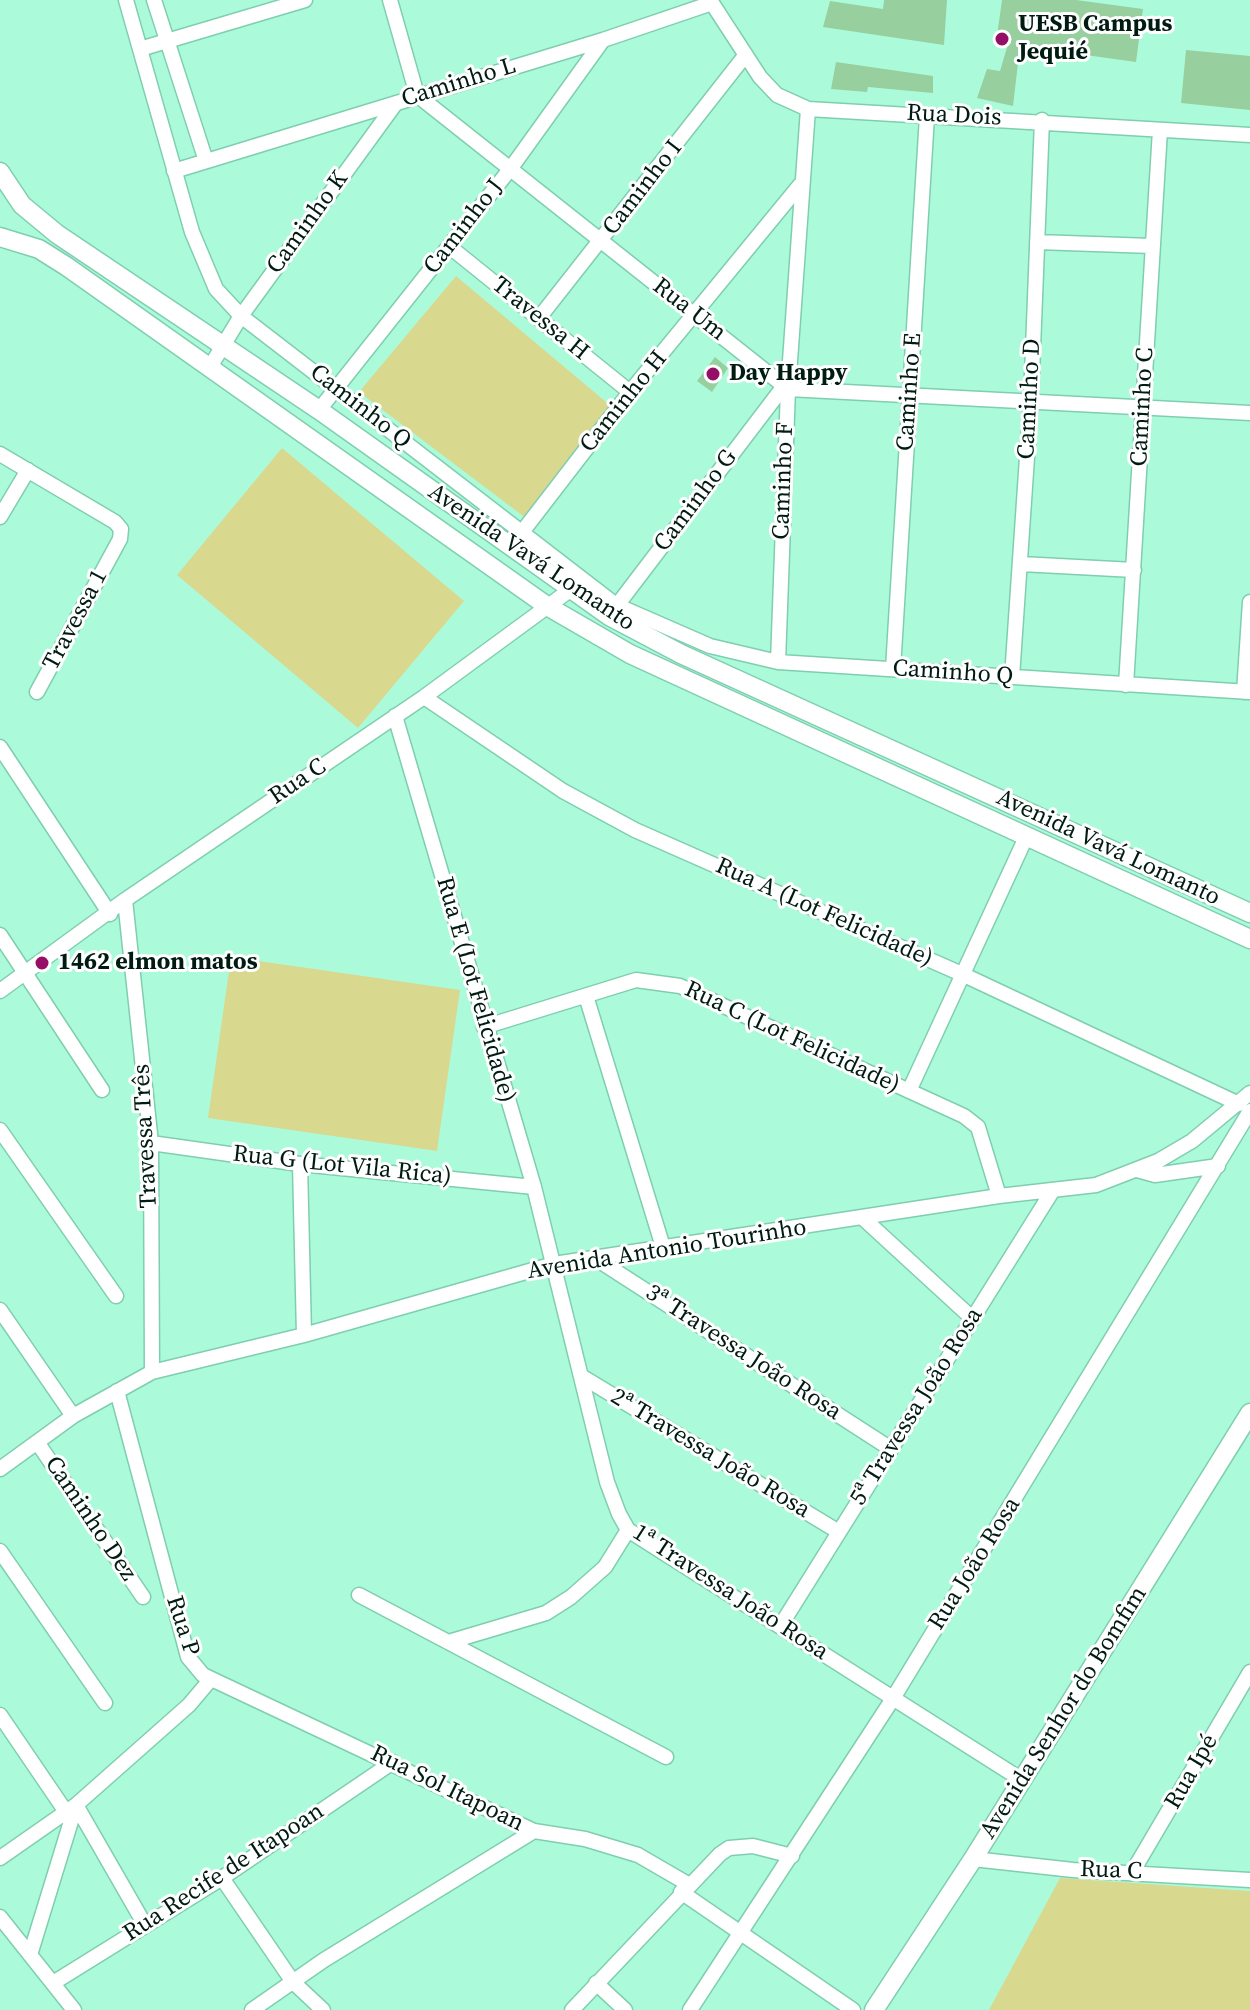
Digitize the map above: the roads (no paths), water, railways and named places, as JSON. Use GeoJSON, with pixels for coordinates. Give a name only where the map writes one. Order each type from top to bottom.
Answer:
{"type":"FeatureCollection","features":[{"type":"Feature","properties":{"kind":"street","name":"Caminho Q"},"geometry":{"type":"LineString","coordinates":[[126,0],[192,232],[216,289],[241,316],[335,387],[516,540],[613,610],[710,646],[778,662],[1247,692]]}},
{"type":"Feature","properties":{"kind":"street"},"geometry":{"type":"LineString","coordinates":[[154,0],[206,161]]}},
{"type":"Feature","properties":{"kind":"street"},"geometry":{"type":"LineString","coordinates":[[140,49],[305,0]]}},
{"type":"Feature","properties":{"kind":"street"},"geometry":{"type":"LineString","coordinates":[[390,0],[417,95]]}},
{"type":"Feature","properties":{"kind":"street","name":"Caminho L"},"geometry":{"type":"LineString","coordinates":[[174,171],[603,40],[711,2]]}},
{"type":"Feature","properties":{"kind":"street","name":"Rua Dois"},"geometry":{"type":"LineString","coordinates":[[711,2],[744,57],[777,95],[808,109],[1042,120],[1250,135]]}},
{"type":"Feature","properties":{"kind":"street","name":"Caminho J"},"geometry":{"type":"LineString","coordinates":[[319,410],[511,168],[603,40]]}},
{"type":"Feature","properties":{"kind":"street","name":"Caminho I"},"geometry":{"type":"LineString","coordinates":[[539,318],[744,57]]}},
{"type":"Feature","properties":{"kind":"street","name":"Rua Um"},"geometry":{"type":"LineString","coordinates":[[417,95],[786,388]]}},
{"type":"Feature","properties":{"kind":"street","name":"Caminho K"},"geometry":{"type":"LineString","coordinates":[[210,367],[241,316],[396,102]]}},
{"type":"Feature","properties":{"kind":"street","name":"Caminho F"},"geometry":{"type":"LineString","coordinates":[[778,662],[786,388],[808,109]]}},
{"type":"Feature","properties":{"kind":"street","name":"Caminho E"},"geometry":{"type":"LineString","coordinates":[[893,669],[927,116]]}},
{"type":"Feature","properties":{"kind":"street","name":"Caminho D"},"geometry":{"type":"LineString","coordinates":[[1012,677],[1031,399],[1042,120]]}},
{"type":"Feature","properties":{"kind":"street","name":"Caminho C"},"geometry":{"type":"LineString","coordinates":[[1126,685],[1160,130]]}},
{"type":"Feature","properties":{"kind":"street","name":"Avenida Vavá Lomanto"},"geometry":{"type":"LineString","coordinates":[[0,172],[22,205],[57,234],[516,540],[570,590],[613,610],[681,654],[1250,913]]}},
{"type":"Feature","properties":{"kind":"street","name":"Caminho H"},"geometry":{"type":"LineString","coordinates":[[516,540],[630,392],[800,185]]}},
{"type":"Feature","properties":{"kind":"street","name":"Avenida Vavá Lomanto"},"geometry":{"type":"LineString","coordinates":[[0,237],[39,249],[547,606],[630,654],[1250,939]]}},
{"type":"Feature","properties":{"kind":"street"},"geometry":{"type":"LineString","coordinates":[[1037,242],[1152,246]]}},
{"type":"Feature","properties":{"kind":"street","name":"Travessa H"},"geometry":{"type":"LineString","coordinates":[[450,247],[630,392]]}},
{"type":"Feature","properties":{"kind":"street"},"geometry":{"type":"LineString","coordinates":[[786,388],[1250,413]]}},
{"type":"Feature","properties":{"kind":"street","name":"Caminho G"},"geometry":{"type":"LineString","coordinates":[[613,610],[786,388]]}},
{"type":"Feature","properties":{"kind":"street"},"geometry":{"type":"LineString","coordinates":[[0,454],[28,470],[0,517]]}},
{"type":"Feature","properties":{"kind":"street","name":"Travessa 1"},"geometry":{"type":"LineString","coordinates":[[28,470],[115,522],[122,534],[37,692]]}},
{"type":"Feature","properties":{"kind":"street"},"geometry":{"type":"LineString","coordinates":[[1021,564],[1134,570]]}},
{"type":"Feature","properties":{"kind":"street","name":"Rua C"},"geometry":{"type":"LineString","coordinates":[[0,991],[27,975],[125,900],[424,697],[570,590]]}},
{"type":"Feature","properties":{"kind":"street"},"geometry":{"type":"LineString","coordinates":[[1247,692],[1250,602]]}},
{"type":"Feature","properties":{"kind":"street","name":"Rua A (Lot Felicidade)"},"geometry":{"type":"LineString","coordinates":[[424,697],[563,791],[635,830],[1246,1103]]}},
{"type":"Feature","properties":{"kind":"street","name":"Rua E (Lot Felicidade)"},"geometry":{"type":"LineString","coordinates":[[395,716],[554,1264]]}},
{"type":"Feature","properties":{"kind":"street"},"geometry":{"type":"LineString","coordinates":[[0,747],[110,914]]}},
{"type":"Feature","properties":{"kind":"street"},"geometry":{"type":"LineString","coordinates":[[909,1091],[1027,835]]}},
{"type":"Feature","properties":{"kind":"street","name":"Travessa Três"},"geometry":{"type":"LineString","coordinates":[[125,900],[151,1143],[152,1372]]}},
{"type":"Feature","properties":{"kind":"street"},"geometry":{"type":"LineString","coordinates":[[0,935],[102,1090]]}},
{"type":"Feature","properties":{"kind":"street","name":"Rua C (Lot Felicidade)"},"geometry":{"type":"LineString","coordinates":[[484,1027],[636,980],[680,986],[964,1116],[978,1127],[999,1196]]}},
{"type":"Feature","properties":{"kind":"street"},"geometry":{"type":"LineString","coordinates":[[586,996],[663,1247]]}},
{"type":"Feature","properties":{"kind":"street","name":"Rua João Rosa"},"geometry":{"type":"LineString","coordinates":[[690,2010],[892,1700],[1218,1166],[1246,1103]]}},
{"type":"Feature","properties":{"kind":"street","name":"Avenida Antonio Tourinho"},"geometry":{"type":"LineString","coordinates":[[0,1469],[73,1416],[152,1372],[304,1335],[554,1264],[999,1196],[1096,1185],[1137,1170],[1192,1141],[1246,1103]]}},
{"type":"Feature","properties":{"kind":"street"},"geometry":{"type":"LineString","coordinates":[[0,1130],[116,1296]]}},
{"type":"Feature","properties":{"kind":"street","name":"Rua G (Lot Vila Rica)"},"geometry":{"type":"LineString","coordinates":[[151,1143],[300,1164],[534,1187]]}},
{"type":"Feature","properties":{"kind":"street"},"geometry":{"type":"LineString","coordinates":[[300,1164],[304,1335]]}},
{"type":"Feature","properties":{"kind":"street"},"geometry":{"type":"LineString","coordinates":[[1137,1170],[1155,1175],[1218,1166]]}},
{"type":"Feature","properties":{"kind":"street","name":"5ª Travessa João Rosa"},"geometry":{"type":"LineString","coordinates":[[781,1625],[1053,1190]]}},
{"type":"Feature","properties":{"kind":"street"},"geometry":{"type":"LineString","coordinates":[[864,1219],[973,1319]]}},
{"type":"Feature","properties":{"kind":"street","name":"3ª Travessa João Rosa"},"geometry":{"type":"LineString","coordinates":[[595,1258],[891,1449]]}},
{"type":"Feature","properties":{"kind":"street","name":"1ª Travessa João Rosa"},"geometry":{"type":"LineString","coordinates":[[554,1264],[607,1482],[628,1530],[1022,1780]]}},
{"type":"Feature","properties":{"kind":"street"},"geometry":{"type":"LineString","coordinates":[[0,1310],[73,1416]]}},
{"type":"Feature","properties":{"kind":"street","name":"2ª Travessa João Rosa"},"geometry":{"type":"LineString","coordinates":[[581,1376],[839,1532]]}},
{"type":"Feature","properties":{"kind":"street","name":"Rua P"},"geometry":{"type":"LineString","coordinates":[[0,1858],[71,1808],[189,1705],[211,1679],[188,1657],[117,1391]]}},
{"type":"Feature","properties":{"kind":"street","name":"Avenida Senhor do Bomfim"},"geometry":{"type":"LineString","coordinates":[[874,2010],[973,1859],[1250,1413]]}},
{"type":"Feature","properties":{"kind":"street","name":"Caminho Dez"},"geometry":{"type":"LineString","coordinates":[[37,1442],[143,1597]]}},
{"type":"Feature","properties":{"kind":"street"},"geometry":{"type":"LineString","coordinates":[[452,1641],[546,1613],[571,1597],[605,1567],[628,1530]]}},
{"type":"Feature","properties":{"kind":"street"},"geometry":{"type":"LineString","coordinates":[[0,1551],[105,1703]]}},
{"type":"Feature","properties":{"kind":"street"},"geometry":{"type":"LineString","coordinates":[[359,1595],[452,1641],[666,1757]]}},
{"type":"Feature","properties":{"kind":"street","name":"Rua Ipé"},"geometry":{"type":"LineString","coordinates":[[1133,1871],[1249,1676]]}},
{"type":"Feature","properties":{"kind":"street","name":"Rua Sol Itapoan"},"geometry":{"type":"LineString","coordinates":[[211,1679],[534,1831],[585,1839],[638,1855],[853,2010]]}},
{"type":"Feature","properties":{"kind":"street"},"geometry":{"type":"LineString","coordinates":[[0,1715],[71,1808],[145,1925]]}},
{"type":"Feature","properties":{"kind":"street","name":"Rua Recife de Itapoan"},"geometry":{"type":"LineString","coordinates":[[53,1983],[222,1878],[393,1762]]}},
{"type":"Feature","properties":{"kind":"street"},"geometry":{"type":"LineString","coordinates":[[30,1955],[71,1808]]}},
{"type":"Feature","properties":{"kind":"street"},"geometry":{"type":"LineString","coordinates":[[252,2010],[463,1872],[534,1831]]}},
{"type":"Feature","properties":{"kind":"street"},"geometry":{"type":"LineString","coordinates":[[572,2010],[684,1888],[729,1848],[753,1846],[792,1856]]}},
{"type":"Feature","properties":{"kind":"street","name":"Rua C"},"geometry":{"type":"LineString","coordinates":[[973,1859],[1073,1870],[1250,1880]]}},
{"type":"Feature","properties":{"kind":"street"},"geometry":{"type":"LineString","coordinates":[[222,1878],[293,1982],[323,2010]]}},
{"type":"Feature","properties":{"kind":"street"},"geometry":{"type":"LineString","coordinates":[[0,1917],[74,2010]]}},
{"type":"Feature","properties":{"kind":"street"},"geometry":{"type":"LineString","coordinates":[[596,1983],[625,2010]]}},
{"type":"Feature","properties":{"kind":"place","name":"UESB Campus Jequié"},"geometry":{"type":"Point","coordinates":[1002,39]}},
{"type":"Feature","properties":{"kind":"place","name":"Day Happy"},"geometry":{"type":"Point","coordinates":[713,374]}},
{"type":"Feature","properties":{"kind":"place","name":"1462 elmon matos"},"geometry":{"type":"Point","coordinates":[42,963]}}]}
